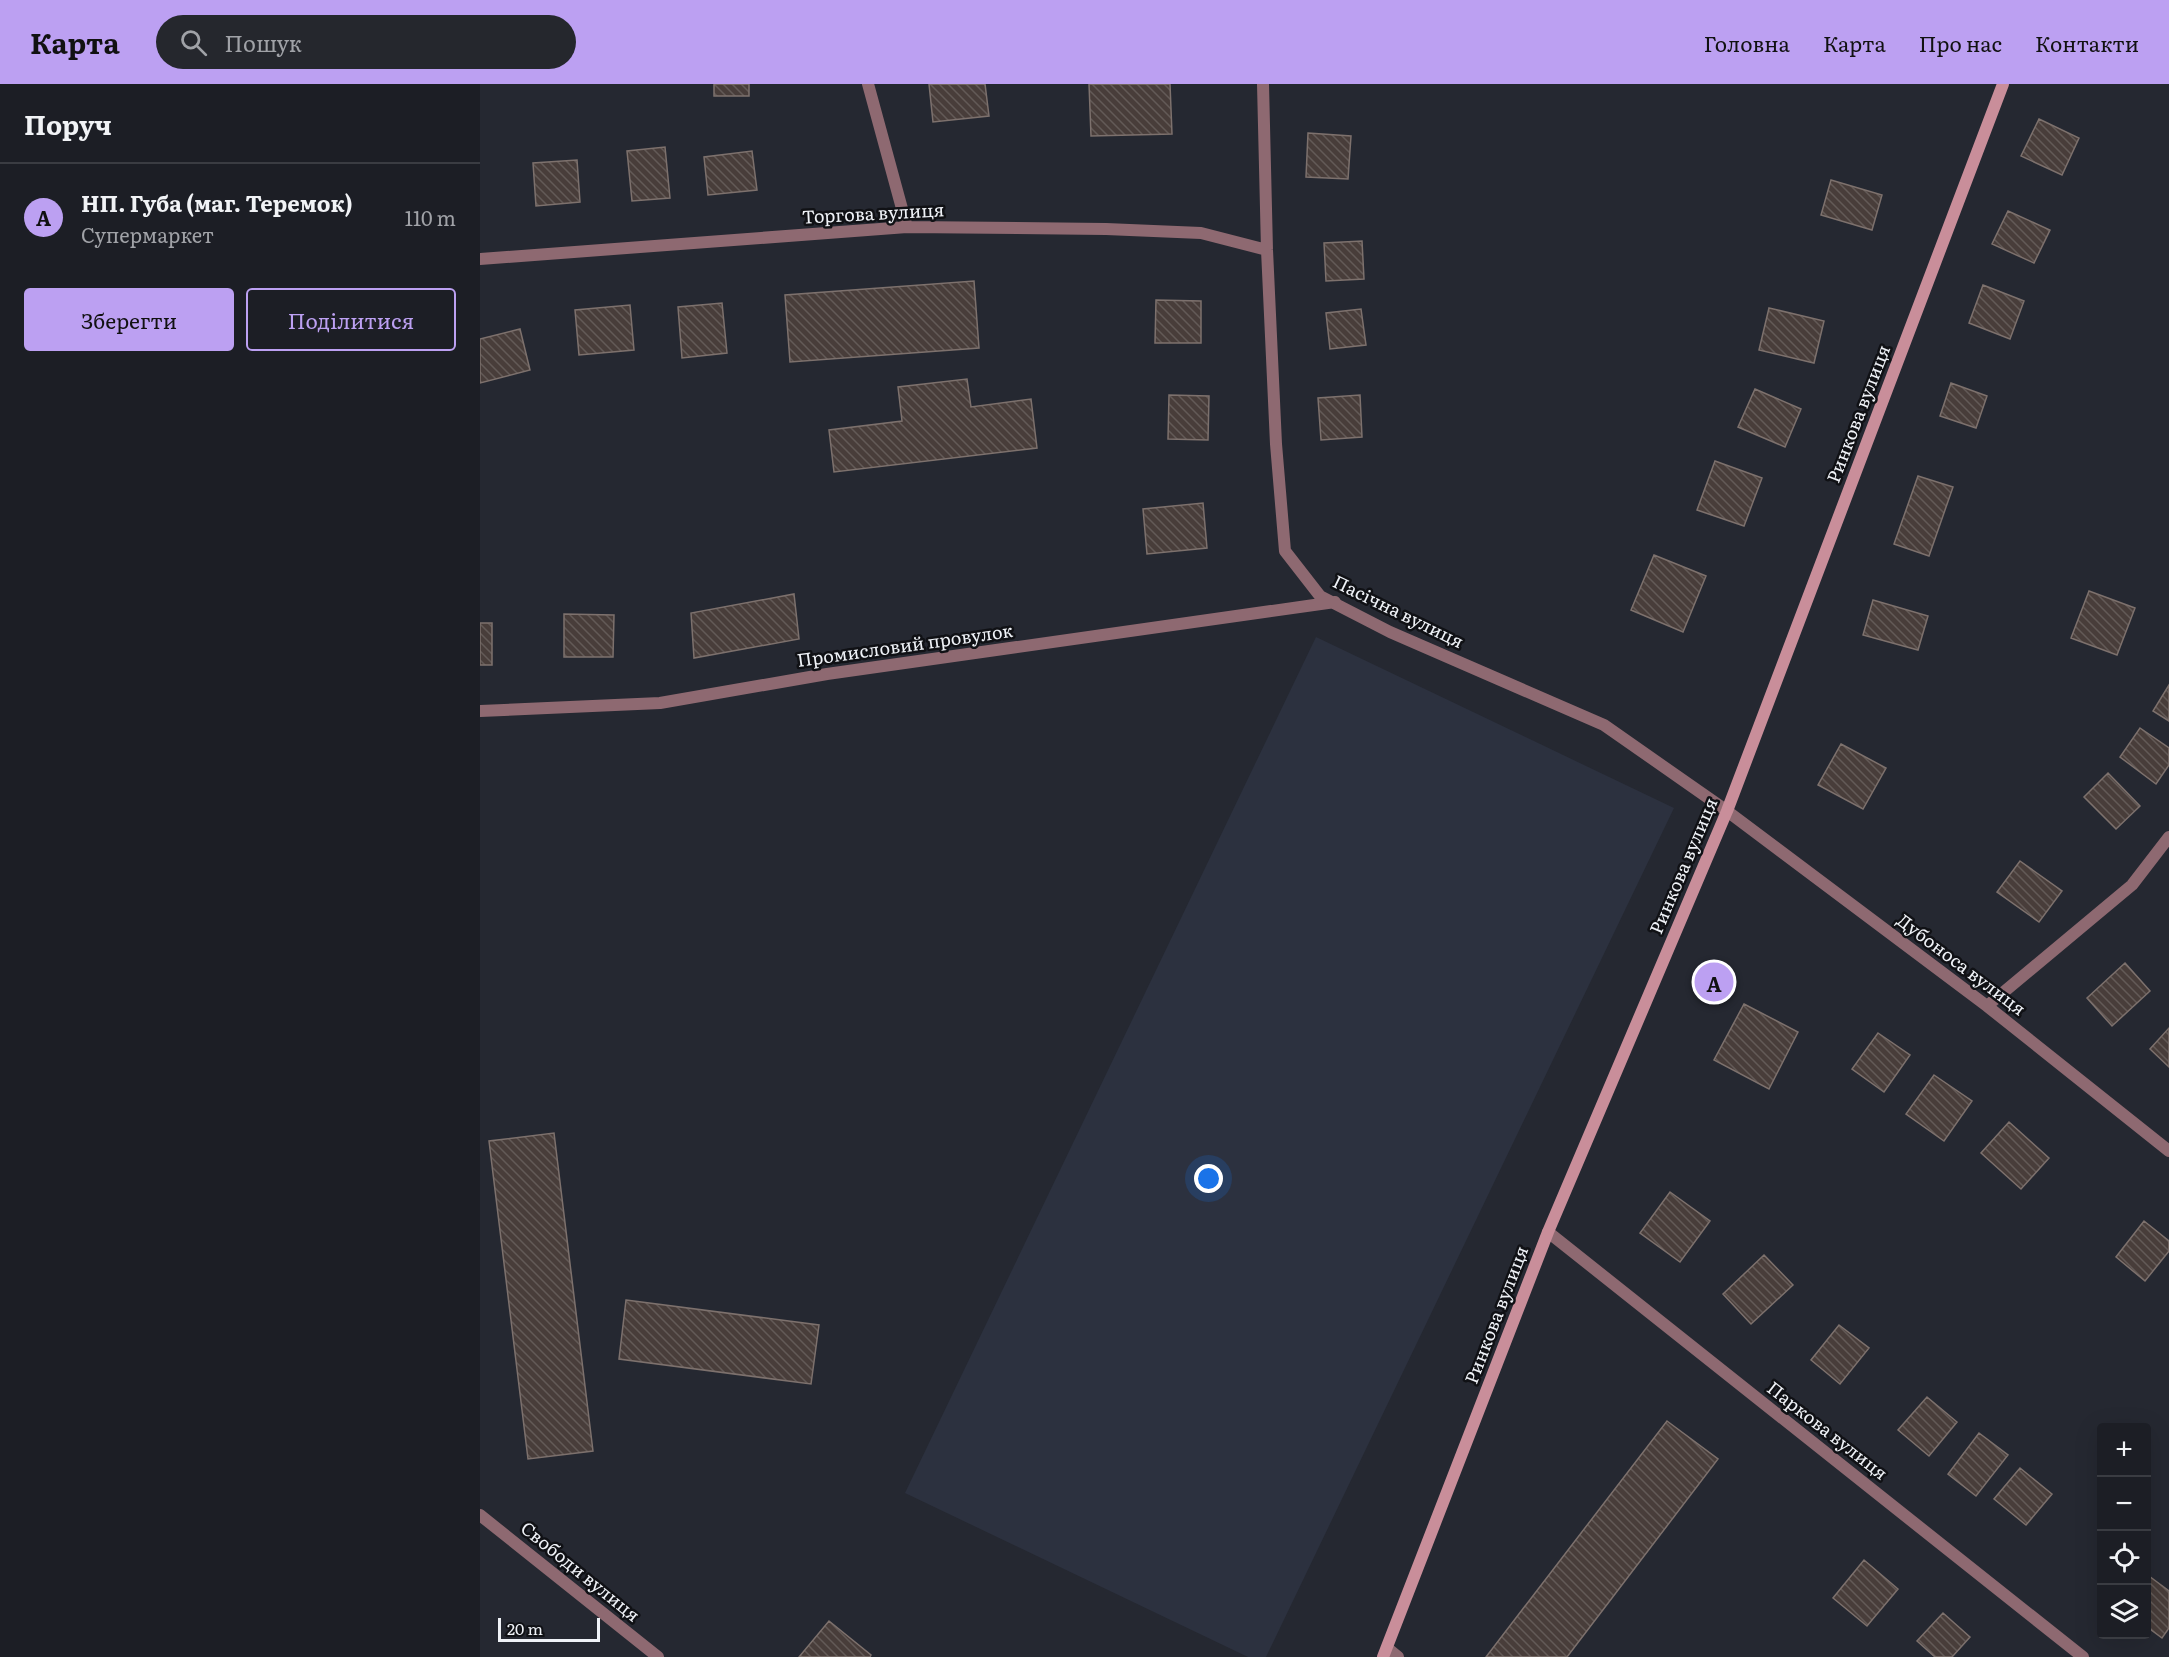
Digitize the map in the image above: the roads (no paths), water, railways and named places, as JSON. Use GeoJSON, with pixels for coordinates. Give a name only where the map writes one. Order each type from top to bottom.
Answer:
{"type":"FeatureCollection","features":[{"type":"Feature","properties":{"kind":"main road","name":"Ринкова вулиця"},"geometry":{"type":"LineString","coordinates":[[1385,1652],[1548,1232],[1727,812],[2003,84]]}},
{"type":"Feature","properties":{"kind":"street"},"geometry":{"type":"LineString","coordinates":[[868,84],[906,227]]}},
{"type":"Feature","properties":{"kind":"street","name":"Пасічна вулиця"},"geometry":{"type":"LineString","coordinates":[[1263,84],[1267,250],[1276,444],[1285,551],[1320,596],[1390,632],[1604,725],[1727,812]]}},
{"type":"Feature","properties":{"kind":"street","name":"Торгова вулиця"},"geometry":{"type":"LineString","coordinates":[[480,259],[906,227],[1106,229],[1201,233],[1267,250]]}},
{"type":"Feature","properties":{"kind":"street","name":"Промисловий провулок"},"geometry":{"type":"LineString","coordinates":[[480,711],[660,703],[827,674],[1335,603]]}},
{"type":"Feature","properties":{"kind":"street","name":"Дубоноса вулиця"},"geometry":{"type":"LineString","coordinates":[[1727,812],[1987,1006],[2169,1151]]}},
{"type":"Feature","properties":{"kind":"street"},"geometry":{"type":"LineString","coordinates":[[1987,1006],[2132,885],[2169,837]]}},
{"type":"Feature","properties":{"kind":"street","name":"Паркова вулиця"},"geometry":{"type":"LineString","coordinates":[[1548,1232],[2083,1657]]}},
{"type":"Feature","properties":{"kind":"street","name":"Свободи вулиця"},"geometry":{"type":"LineString","coordinates":[[480,1515],[658,1657]]}},
{"type":"Feature","properties":{"kind":"street"},"geometry":{"type":"LineString","coordinates":[[1385,1652],[1398,1657]]}},
{"type":"Feature","properties":{"kind":"place","name":"НП. Губа (маг. Теремок)"},"geometry":{"type":"Point","coordinates":[1714,982]}}]}
